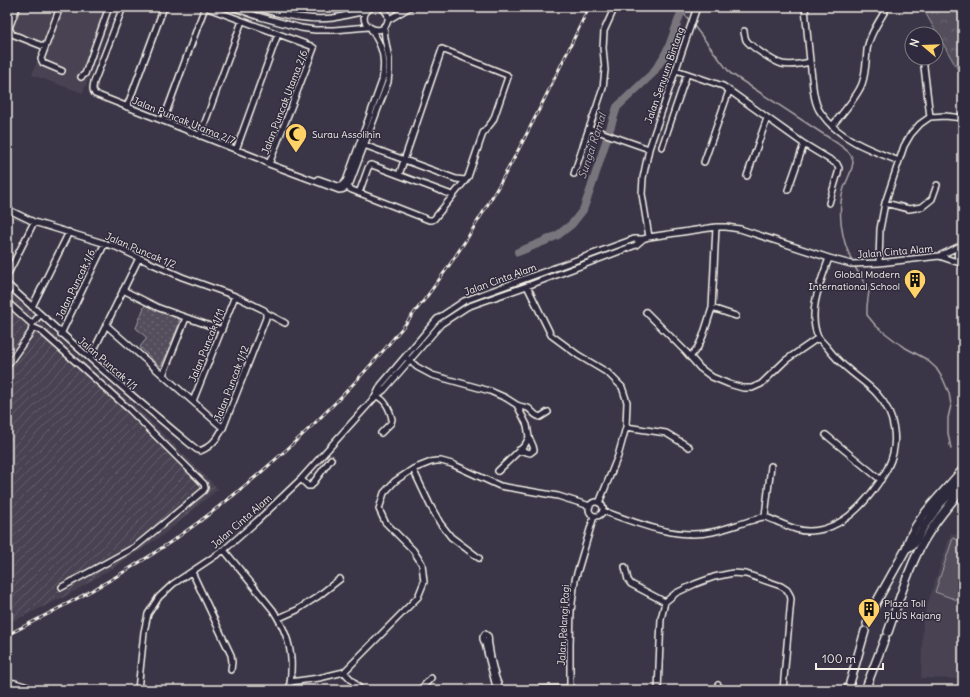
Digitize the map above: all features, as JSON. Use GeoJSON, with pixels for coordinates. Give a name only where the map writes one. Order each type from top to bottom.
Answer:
{"type":"FeatureCollection","features":[{"type":"Feature","properties":{"kind":"highway"},"geometry":{"type":"LineString","coordinates":[[848,690],[866,628],[877,601],[906,549],[914,544],[923,528],[959,479],[963,471]]}},
{"type":"Feature","properties":{"kind":"highway"},"geometry":{"type":"LineString","coordinates":[[865,690],[917,554],[929,532],[946,508],[963,489]]}},
{"type":"Feature","properties":{"kind":"street"},"geometry":{"type":"LineString","coordinates":[[17,7],[8,28],[12,34],[45,47]]}},
{"type":"Feature","properties":{"kind":"street"},"geometry":{"type":"LineString","coordinates":[[60,7],[41,59],[43,63],[62,71]]}},
{"type":"Feature","properties":{"kind":"street"},"geometry":{"type":"LineString","coordinates":[[81,77],[85,74],[109,7]]}},
{"type":"Feature","properties":{"kind":"street","name":"Jalan Puncak Utama 2/7"},"geometry":{"type":"LineString","coordinates":[[123,7],[94,82],[93,91],[98,95],[127,107],[270,163]]}},
{"type":"Feature","properties":{"kind":"street"},"geometry":{"type":"LineString","coordinates":[[127,107],[164,7]]}},
{"type":"Feature","properties":{"kind":"street"},"geometry":{"type":"LineString","coordinates":[[163,121],[205,7],[278,34],[236,150]]}},
{"type":"Feature","properties":{"kind":"street"},"geometry":{"type":"LineString","coordinates":[[232,7],[264,18],[301,28],[315,30],[369,28],[378,30],[384,26],[388,20],[410,7]]}},
{"type":"Feature","properties":{"kind":"street"},"geometry":{"type":"LineString","coordinates":[[256,7],[282,14],[315,19],[333,18],[367,11],[372,7]]}},
{"type":"Feature","properties":{"kind":"street"},"geometry":{"type":"LineString","coordinates":[[381,7],[386,12],[388,20]]}},
{"type":"Feature","properties":{"kind":"street"},"geometry":{"type":"LineString","coordinates":[[574,174],[602,88],[605,70],[603,48],[604,31],[616,7]]}},
{"type":"Feature","properties":{"kind":"street","name":"Jalan Senyum Bintang"},"geometry":{"type":"LineString","coordinates":[[649,237],[642,194],[643,178],[649,149],[697,7]]}},
{"type":"Feature","properties":{"kind":"street"},"geometry":{"type":"LineString","coordinates":[[805,7],[814,95],[820,112],[832,126],[844,136],[871,150],[899,161]]}},
{"type":"Feature","properties":{"kind":"street"},"geometry":{"type":"LineString","coordinates":[[832,126],[857,94],[862,84],[865,73],[867,49],[873,33],[885,11],[885,7]]}},
{"type":"Feature","properties":{"kind":"street"},"geometry":{"type":"LineString","coordinates":[[270,163],[338,186],[341,186],[346,181],[384,72],[383,59],[378,40],[366,24],[364,18],[367,11]]}},
{"type":"Feature","properties":{"kind":"street"},"geometry":{"type":"LineString","coordinates":[[200,136],[242,21]]}},
{"type":"Feature","properties":{"kind":"street"},"geometry":{"type":"LineString","coordinates":[[270,163],[339,190],[344,190],[347,187],[350,183],[388,82],[389,59],[384,38],[384,26]]}},
{"type":"Feature","properties":{"kind":"street"},"geometry":{"type":"LineString","coordinates":[[744,31],[746,40],[771,60],[780,64],[789,65],[810,62]]}},
{"type":"Feature","properties":{"kind":"street","name":"Jalan Puncak Utama 2/6"},"geometry":{"type":"LineString","coordinates":[[270,163],[314,48],[278,34]]}},
{"type":"Feature","properties":{"kind":"street"},"geometry":{"type":"LineString","coordinates":[[347,187],[359,193],[432,220],[469,173],[483,133],[494,118],[508,75],[442,49],[399,175]]}},
{"type":"Feature","properties":{"kind":"street"},"geometry":{"type":"LineString","coordinates":[[924,66],[930,117]]}},
{"type":"Feature","properties":{"kind":"street"},"geometry":{"type":"LineString","coordinates":[[676,70],[722,86],[804,144],[837,164],[839,168],[829,203]]}},
{"type":"Feature","properties":{"kind":"street"},"geometry":{"type":"LineString","coordinates":[[662,147],[687,74]]}},
{"type":"Feature","properties":{"kind":"street"},"geometry":{"type":"LineString","coordinates":[[704,162],[729,91]]}},
{"type":"Feature","properties":{"kind":"street"},"geometry":{"type":"LineString","coordinates":[[879,263],[880,229],[885,202],[904,146],[911,134],[920,124],[930,117],[945,116],[963,118]]}},
{"type":"Feature","properties":{"kind":"street"},"geometry":{"type":"LineString","coordinates":[[747,176],[767,118]]}},
{"type":"Feature","properties":{"kind":"street"},"geometry":{"type":"LineString","coordinates":[[590,128],[649,149]]}},
{"type":"Feature","properties":{"kind":"street"},"geometry":{"type":"LineString","coordinates":[[362,136],[364,145]]}},
{"type":"Feature","properties":{"kind":"street"},"geometry":{"type":"LineString","coordinates":[[788,190],[804,144]]}},
{"type":"Feature","properties":{"kind":"street"},"geometry":{"type":"LineString","coordinates":[[357,148],[364,145],[456,179],[465,180]]}},
{"type":"Feature","properties":{"kind":"street"},"geometry":{"type":"LineString","coordinates":[[359,193],[370,165],[372,165],[452,195]]}},
{"type":"Feature","properties":{"kind":"street"},"geometry":{"type":"LineString","coordinates":[[885,202],[909,209],[922,207],[932,199],[936,185]]}},
{"type":"Feature","properties":{"kind":"street","name":"Jalan Puncak 1/2"},"geometry":{"type":"LineString","coordinates":[[7,209],[34,222],[116,247],[182,277],[236,296],[264,310],[266,313],[284,323]]}},
{"type":"Feature","properties":{"kind":"street"},"geometry":{"type":"LineString","coordinates":[[7,276],[34,222]]}},
{"type":"Feature","properties":{"kind":"street"},"geometry":{"type":"LineString","coordinates":[[690,357],[698,348],[712,308],[716,227]]}},
{"type":"Feature","properties":{"kind":"street","name":"Jalan Cinta Alam"},"geometry":{"type":"LineString","coordinates":[[138,690],[144,632],[148,614],[159,597],[172,584],[224,550],[301,479],[376,396],[384,390],[437,319],[464,301],[634,239],[643,239],[716,227],[740,229],[851,264],[879,263],[939,256],[962,245]]}},
{"type":"Feature","properties":{"kind":"street"},"geometry":{"type":"LineString","coordinates":[[32,307],[69,232]]}},
{"type":"Feature","properties":{"kind":"street","name":"Jalan Cinta Alam"},"geometry":{"type":"LineString","coordinates":[[407,358],[447,320],[472,305],[636,245],[643,239]]}},
{"type":"Feature","properties":{"kind":"street","name":"Jalan Puncak 1/6"},"geometry":{"type":"LineString","coordinates":[[61,334],[105,243]]}},
{"type":"Feature","properties":{"kind":"street"},"geometry":{"type":"LineString","coordinates":[[962,245],[957,256],[962,264]]}},
{"type":"Feature","properties":{"kind":"street","name":"Jalan Cinta Alam"},"geometry":{"type":"LineString","coordinates":[[939,256],[962,264]]}},
{"type":"Feature","properties":{"kind":"street"},"geometry":{"type":"LineString","coordinates":[[90,358],[139,258]]}},
{"type":"Feature","properties":{"kind":"street"},"geometry":{"type":"LineString","coordinates":[[603,511],[632,522],[669,532],[696,535],[765,516],[796,529],[809,532],[821,530],[849,517],[860,507],[881,480],[889,466],[895,448],[894,433],[891,418],[886,406],[877,394],[839,361],[818,338],[815,326],[814,309],[819,284],[829,258]]}},
{"type":"Feature","properties":{"kind":"street","name":"Jalan Puncak 1/1"},"geometry":{"type":"LineString","coordinates":[[7,284],[61,334],[167,425],[200,451]]}},
{"type":"Feature","properties":{"kind":"street"},"geometry":{"type":"LineString","coordinates":[[527,286],[551,335],[578,355],[608,373],[622,387],[627,402],[626,427],[618,456],[599,502]]}},
{"type":"Feature","properties":{"kind":"street"},"geometry":{"type":"LineString","coordinates":[[123,290],[159,308],[222,330]]}},
{"type":"Feature","properties":{"kind":"street","name":"Jalan Puncak 1/11"},"geometry":{"type":"LineString","coordinates":[[193,401],[236,296]]}},
{"type":"Feature","properties":{"kind":"street"},"geometry":{"type":"LineString","coordinates":[[7,302],[32,326],[41,331],[130,410],[204,484],[205,488],[134,547],[62,587]]}},
{"type":"Feature","properties":{"kind":"street"},"geometry":{"type":"LineString","coordinates":[[712,308],[736,316]]}},
{"type":"Feature","properties":{"kind":"street"},"geometry":{"type":"LineString","coordinates":[[646,312],[700,368],[712,377],[743,388],[752,388],[761,384],[786,360],[818,338]]}},
{"type":"Feature","properties":{"kind":"street","name":"Jalan Puncak 1/12"},"geometry":{"type":"LineString","coordinates":[[200,451],[206,449],[218,438],[223,428],[266,318],[266,313]]}},
{"type":"Feature","properties":{"kind":"street"},"geometry":{"type":"LineString","coordinates":[[7,366],[31,332],[32,326],[40,315]]}},
{"type":"Feature","properties":{"kind":"street"},"geometry":{"type":"LineString","coordinates":[[163,375],[186,318]]}},
{"type":"Feature","properties":{"kind":"street"},"geometry":{"type":"LineString","coordinates":[[106,325],[223,428]]}},
{"type":"Feature","properties":{"kind":"street"},"geometry":{"type":"LineString","coordinates":[[407,358],[417,367],[432,375],[490,391],[506,398],[522,408],[527,408],[535,416],[540,417],[548,412]]}},
{"type":"Feature","properties":{"kind":"street"},"geometry":{"type":"LineString","coordinates":[[376,396],[383,400],[392,419],[391,424],[381,433]]}},
{"type":"Feature","properties":{"kind":"street"},"geometry":{"type":"LineString","coordinates":[[516,405],[527,425],[529,437],[534,450],[530,453],[519,450]]}},
{"type":"Feature","properties":{"kind":"street"},"geometry":{"type":"LineString","coordinates":[[626,427],[666,433],[689,448]]}},
{"type":"Feature","properties":{"kind":"street"},"geometry":{"type":"LineString","coordinates":[[826,435],[881,480]]}},
{"type":"Feature","properties":{"kind":"street"},"geometry":{"type":"LineString","coordinates":[[498,471],[525,445],[529,437]]}},
{"type":"Feature","properties":{"kind":"street"},"geometry":{"type":"LineString","coordinates":[[301,479],[308,486],[311,486],[331,459]]}},
{"type":"Feature","properties":{"kind":"street"},"geometry":{"type":"LineString","coordinates":[[290,682],[319,678],[344,672],[418,597],[424,582],[422,564],[413,550],[385,522],[379,509],[384,493],[395,481],[413,469],[431,462],[441,461],[452,464],[500,486],[558,496],[590,506]]}},
{"type":"Feature","properties":{"kind":"street"},"geometry":{"type":"LineString","coordinates":[[765,516],[771,466]]}},
{"type":"Feature","properties":{"kind":"street"},"geometry":{"type":"LineString","coordinates":[[413,469],[440,523],[451,537],[479,558]]}},
{"type":"Feature","properties":{"kind":"street"},"geometry":{"type":"LineString","coordinates":[[595,502],[599,502],[603,507],[603,511],[599,516],[594,516],[590,513],[589,508],[595,502]]}},
{"type":"Feature","properties":{"kind":"street","name":"Jalan Pelangi Pagi"},"geometry":{"type":"LineString","coordinates":[[570,689],[571,611],[575,580],[594,516]]}},
{"type":"Feature","properties":{"kind":"street"},"geometry":{"type":"LineString","coordinates":[[224,550],[279,618],[287,639],[291,659],[290,690]]}},
{"type":"Feature","properties":{"kind":"street"},"geometry":{"type":"LineString","coordinates":[[625,567],[628,580],[632,584],[665,602]]}},
{"type":"Feature","properties":{"kind":"street"},"geometry":{"type":"LineString","coordinates":[[192,572],[231,655],[231,670]]}},
{"type":"Feature","properties":{"kind":"street"},"geometry":{"type":"LineString","coordinates":[[658,690],[660,624],[665,602],[676,593],[695,584],[714,577],[733,573],[758,577],[781,586],[787,590],[790,595],[791,599],[783,690]]}},
{"type":"Feature","properties":{"kind":"street"},"geometry":{"type":"LineString","coordinates":[[279,618],[297,610],[340,579]]}},
{"type":"Feature","properties":{"kind":"street"},"geometry":{"type":"LineString","coordinates":[[485,634],[489,638],[488,643],[499,690],[496,687],[483,639],[485,634]]}},
{"type":"Feature","properties":{"kind":"street"},"geometry":{"type":"LineString","coordinates":[[344,672],[362,690]]}},
{"type":"Feature","properties":{"kind":"street"},"geometry":{"type":"LineString","coordinates":[[420,690],[431,678]]}},
{"type":"Feature","properties":{"kind":"street"},"geometry":{"type":"LineString","coordinates":[[7,682],[36,690]]}},
{"type":"Feature","properties":{"kind":"street"},"geometry":{"type":"LineString","coordinates":[[7,689],[12,690],[15,683]]}},
{"type":"Feature","properties":{"kind":"street"},"geometry":{"type":"LineString","coordinates":[[718,684],[722,690]]}},
{"type":"Feature","properties":{"kind":"street"},"geometry":{"type":"LineString","coordinates":[[518,690],[570,689]]}},
{"type":"Feature","properties":{"kind":"shaded area"},"geometry":{"type":"Polygon","coordinates":[[[8,7],[114,7],[83,93],[32,75],[41,50],[7,38],[8,7]]]}},
{"type":"Feature","properties":{"kind":"shaded area"},"geometry":{"type":"Polygon","coordinates":[[[7,211],[15,215],[7,229],[7,211]]]}},
{"type":"Feature","properties":{"kind":"shaded area"},"geometry":{"type":"Polygon","coordinates":[[[7,290],[70,350],[141,412],[218,489],[163,535],[124,561],[68,595],[7,624],[7,290]]]}},
{"type":"Feature","properties":{"kind":"shaded area"},"geometry":{"type":"Polygon","coordinates":[[[951,533],[963,537],[963,679],[921,678],[923,618],[951,533]]]}},
{"type":"Feature","properties":{"kind":"green space"},"geometry":{"type":"Polygon","coordinates":[[[922,7],[963,7],[963,75],[961,75],[944,45],[944,26],[933,26],[922,7]]]}},
{"type":"Feature","properties":{"kind":"green space"},"geometry":{"type":"Polygon","coordinates":[[[145,305],[178,318],[180,322],[162,365],[160,366],[140,347],[147,338],[136,328],[145,305]]]}},
{"type":"Feature","properties":{"kind":"green space"},"geometry":{"type":"Polygon","coordinates":[[[953,538],[963,542],[963,602],[935,592],[953,538]]]}},
{"type":"Feature","properties":{"kind":"waterway","name":"Sungai Ramal"},"geometry":{"type":"LineString","coordinates":[[518,252],[558,235],[572,224],[583,210],[617,107],[653,73],[663,58],[669,46],[683,7]]}},
{"type":"Feature","properties":{"kind":"waterway"},"geometry":{"type":"LineString","coordinates":[[682,11],[689,20]]}},
{"type":"Feature","properties":{"kind":"waterway"},"geometry":{"type":"LineString","coordinates":[[694,26],[730,73],[837,143],[851,155],[853,164],[842,196],[841,224],[845,243],[852,260]]}},
{"type":"Feature","properties":{"kind":"waterway"},"geometry":{"type":"LineString","coordinates":[[855,267],[869,291],[867,315],[876,326],[902,346],[926,359],[936,368],[943,379],[949,393],[951,405],[948,418],[948,433],[951,449]]}},
{"type":"Feature","properties":{"kind":"railway"},"geometry":{"type":"LineString","coordinates":[[7,635],[68,604],[112,579],[162,548],[195,525],[259,474],[285,451],[359,378],[426,298],[467,239],[523,142],[589,7]]}},
{"type":"Feature","properties":{"kind":"place","name":"Surau Assolihin"},"geometry":{"type":"Point","coordinates":[296,154]}},
{"type":"Feature","properties":{"kind":"place","name":"Global Modern International School"},"geometry":{"type":"Point","coordinates":[915,300]}},
{"type":"Feature","properties":{"kind":"place","name":"Plaza Toll PLUS Kajang"},"geometry":{"type":"Point","coordinates":[869,628]}}]}
